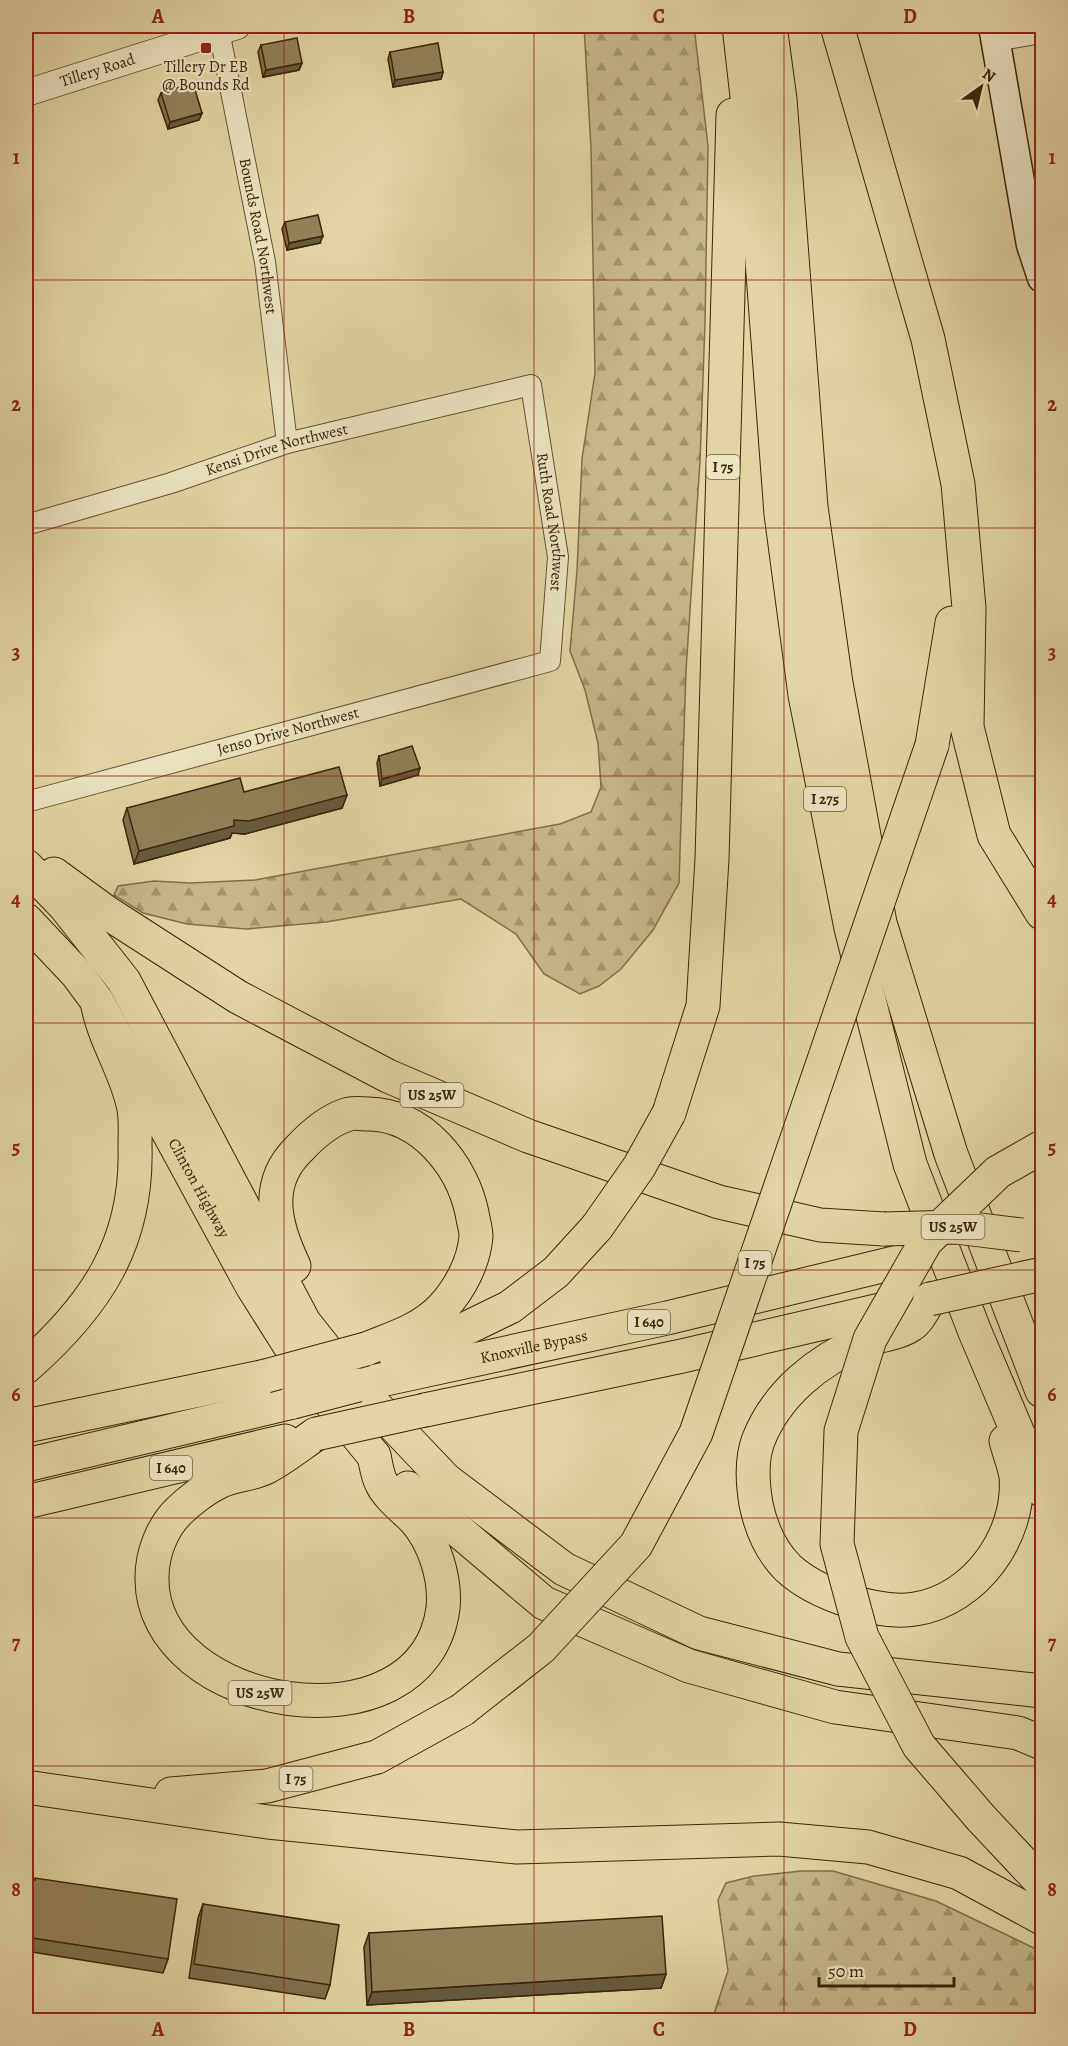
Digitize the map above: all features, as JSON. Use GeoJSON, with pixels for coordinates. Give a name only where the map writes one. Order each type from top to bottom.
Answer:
{"type":"FeatureCollection","features":[{"type":"Feature","properties":{"kind":"highway","name":"I 75"},"geometry":{"type":"LineString","coordinates":[[383,1365],[510,1307],[556,1272],[597,1227],[639,1167],[669,1113],[703,1006],[712,859],[733,111],[746,78],[739,26]]}},
{"type":"Feature","properties":{"kind":"highway","name":"I 275"},"geometry":{"type":"LineString","coordinates":[[770,26],[780,99],[811,507],[836,683],[880,923],[951,1154],[1042,1391]]}},
{"type":"Feature","properties":{"kind":"highway","name":"I 75"},"geometry":{"type":"LineString","coordinates":[[26,1787],[116,1799],[267,1786],[377,1757],[462,1710],[541,1648],[636,1545],[696,1433],[932,745],[955,607],[958,484],[928,339],[837,26]]}},
{"type":"Feature","properties":{"kind":"highway","name":"I 275"},"geometry":{"type":"LineString","coordinates":[[746,78],[781,514],[805,695],[851,928],[910,1164],[975,1332],[1042,1490]]}},
{"type":"Feature","properties":{"kind":"highway"},"geometry":{"type":"LineString","coordinates":[[958,484],[969,608],[967,727],[994,835],[1042,914]]}},
{"type":"Feature","properties":{"kind":"highway","name":"US 25W"},"geometry":{"type":"LineString","coordinates":[[26,852],[106,912],[237,997],[388,1076],[528,1136],[720,1202],[820,1225],[884,1229],[956,1227],[1032,1233]]}},
{"type":"Feature","properties":{"kind":"highway"},"geometry":{"type":"LineString","coordinates":[[26,866],[64,905],[124,981],[304,1322],[328,1353],[446,1480],[564,1569],[699,1633],[838,1669],[1042,1691]]}},
{"type":"Feature","properties":{"kind":"highway","name":"Clinton Highway"},"geometry":{"type":"LineString","coordinates":[[26,920],[77,974],[97,1001],[252,1286],[310,1378],[374,1455],[427,1506],[544,1603],[689,1666],[835,1707],[1018,1733],[1042,1743]]}},
{"type":"Feature","properties":{"kind":"highway"},"geometry":{"type":"LineString","coordinates":[[26,1367],[57,1340],[98,1290],[120,1245],[136,1181],[134,1109],[119,1064],[100,1024],[97,1001]]}},
{"type":"Feature","properties":{"kind":"highway"},"geometry":{"type":"LineString","coordinates":[[26,1426],[266,1376],[383,1365],[414,1330],[441,1309],[465,1277],[476,1235],[467,1189],[441,1149],[407,1123],[379,1114],[348,1114],[324,1126],[288,1160],[277,1188],[274,1211],[280,1236],[326,1331],[328,1353]]}},
{"type":"Feature","properties":{"kind":"highway"},"geometry":{"type":"LineString","coordinates":[[1042,1148],[998,1172],[926,1241],[870,1338],[841,1431],[837,1544],[862,1637],[919,1746],[981,1818],[1042,1883]]}},
{"type":"Feature","properties":{"kind":"highway","name":"Knoxville Bypass"},"geometry":{"type":"LineString","coordinates":[[26,1465],[358,1385],[383,1365],[678,1315],[902,1261],[1032,1233]]}},
{"type":"Feature","properties":{"kind":"highway","name":"I 640"},"geometry":{"type":"LineString","coordinates":[[26,1502],[316,1434],[682,1356],[1042,1274]]}},
{"type":"Feature","properties":{"kind":"highway"},"geometry":{"type":"LineString","coordinates":[[930,1299],[912,1325],[863,1341],[817,1365],[784,1395],[758,1442],[753,1487],[761,1530],[788,1568],[823,1591],[878,1609],[916,1609],[963,1591],[989,1564],[1011,1524],[1016,1476],[975,1332]]}},
{"type":"Feature","properties":{"kind":"highway","name":"US 25W"},"geometry":{"type":"LineString","coordinates":[[316,1434],[266,1468],[219,1481],[178,1512],[162,1533],[152,1562],[151,1590],[168,1630],[183,1649],[207,1668],[237,1684],[267,1695],[329,1701],[364,1695],[387,1687],[423,1655],[435,1634],[443,1608],[443,1584],[434,1550],[417,1522],[381,1482],[374,1455]]}},
{"type":"Feature","properties":{"kind":"highway"},"geometry":{"type":"LineString","coordinates":[[116,1799],[268,1822],[517,1847],[779,1839],[868,1847],[959,1873],[1042,1918]]}},
{"type":"Feature","properties":{"kind":"main road"},"geometry":{"type":"LineString","coordinates":[[994,34],[1031,245],[1042,278]]}},
{"type":"Feature","properties":{"kind":"street","name":"Tillery Road"},"geometry":{"type":"LineString","coordinates":[[26,93],[225,27]]}},
{"type":"Feature","properties":{"kind":"street","name":"Bounds Road Northwest"},"geometry":{"type":"LineString","coordinates":[[225,27],[265,262],[287,443]]}},
{"type":"Feature","properties":{"kind":"street"},"geometry":{"type":"LineString","coordinates":[[994,34],[1042,33]]}},
{"type":"Feature","properties":{"kind":"street","name":"Kensi Drive Northwest"},"geometry":{"type":"LineString","coordinates":[[26,525],[171,483],[287,443],[531,385]]}},
{"type":"Feature","properties":{"kind":"street","name":"Ruth Road Northwest"},"geometry":{"type":"LineString","coordinates":[[531,385],[558,557],[550,661]]}},
{"type":"Feature","properties":{"kind":"street","name":"Jenso Drive Northwest"},"geometry":{"type":"LineString","coordinates":[[26,802],[550,661]]}},
{"type":"Feature","properties":{"kind":"green space"},"geometry":{"type":"Polygon","coordinates":[[[584,26],[694,26],[708,146],[700,462],[686,670],[679,883],[653,930],[621,969],[599,986],[580,994],[544,974],[516,934],[461,899],[326,922],[246,929],[187,924],[143,913],[114,895],[118,886],[154,881],[190,883],[255,880],[560,824],[591,812],[601,787],[598,743],[585,690],[570,651],[577,571],[582,459],[595,373],[591,148],[584,26]]]}},
{"type":"Feature","properties":{"kind":"green space"},"geometry":{"type":"Polygon","coordinates":[[[801,1871],[833,1871],[936,1901],[1038,1950],[1042,1954],[1042,2020],[712,2020],[728,1971],[718,1900],[726,1883],[754,1876],[801,1871]]]}},
{"type":"Feature","properties":{"kind":"building"},"geometry":{"type":"Polygon","coordinates":[[[297,38],[302,63],[266,70],[261,45],[297,38]]]}},
{"type":"Feature","properties":{"kind":"building"},"geometry":{"type":"Polygon","coordinates":[[[438,43],[443,72],[395,80],[390,52],[438,43]]]}},
{"type":"Feature","properties":{"kind":"building"},"geometry":{"type":"Polygon","coordinates":[[[193,83],[202,113],[170,122],[161,93],[193,83]]]}},
{"type":"Feature","properties":{"kind":"building"},"geometry":{"type":"Polygon","coordinates":[[[318,215],[323,236],[289,243],[285,222],[318,215]]]}},
{"type":"Feature","properties":{"kind":"building"},"geometry":{"type":"Polygon","coordinates":[[[412,746],[420,768],[382,779],[379,756],[412,746]]]}},
{"type":"Feature","properties":{"kind":"building"},"geometry":{"type":"Polygon","coordinates":[[[339,767],[347,795],[249,821],[234,820],[234,826],[139,851],[127,808],[240,778],[244,792],[339,767]]]}},
{"type":"Feature","properties":{"kind":"building"},"geometry":{"type":"Polygon","coordinates":[[[26,1878],[177,1899],[168,1959],[26,1937],[26,1878]]]}},
{"type":"Feature","properties":{"kind":"building"},"geometry":{"type":"Polygon","coordinates":[[[203,1904],[339,1925],[330,1985],[194,1964],[203,1904]]]}},
{"type":"Feature","properties":{"kind":"building"},"geometry":{"type":"Polygon","coordinates":[[[662,1916],[666,1974],[372,1992],[369,1933],[662,1916]]]}},
{"type":"Feature","properties":{"kind":"place","name":"Tillery Dr EB @ Bounds Rd"},"geometry":{"type":"Point","coordinates":[206,48]}}]}
